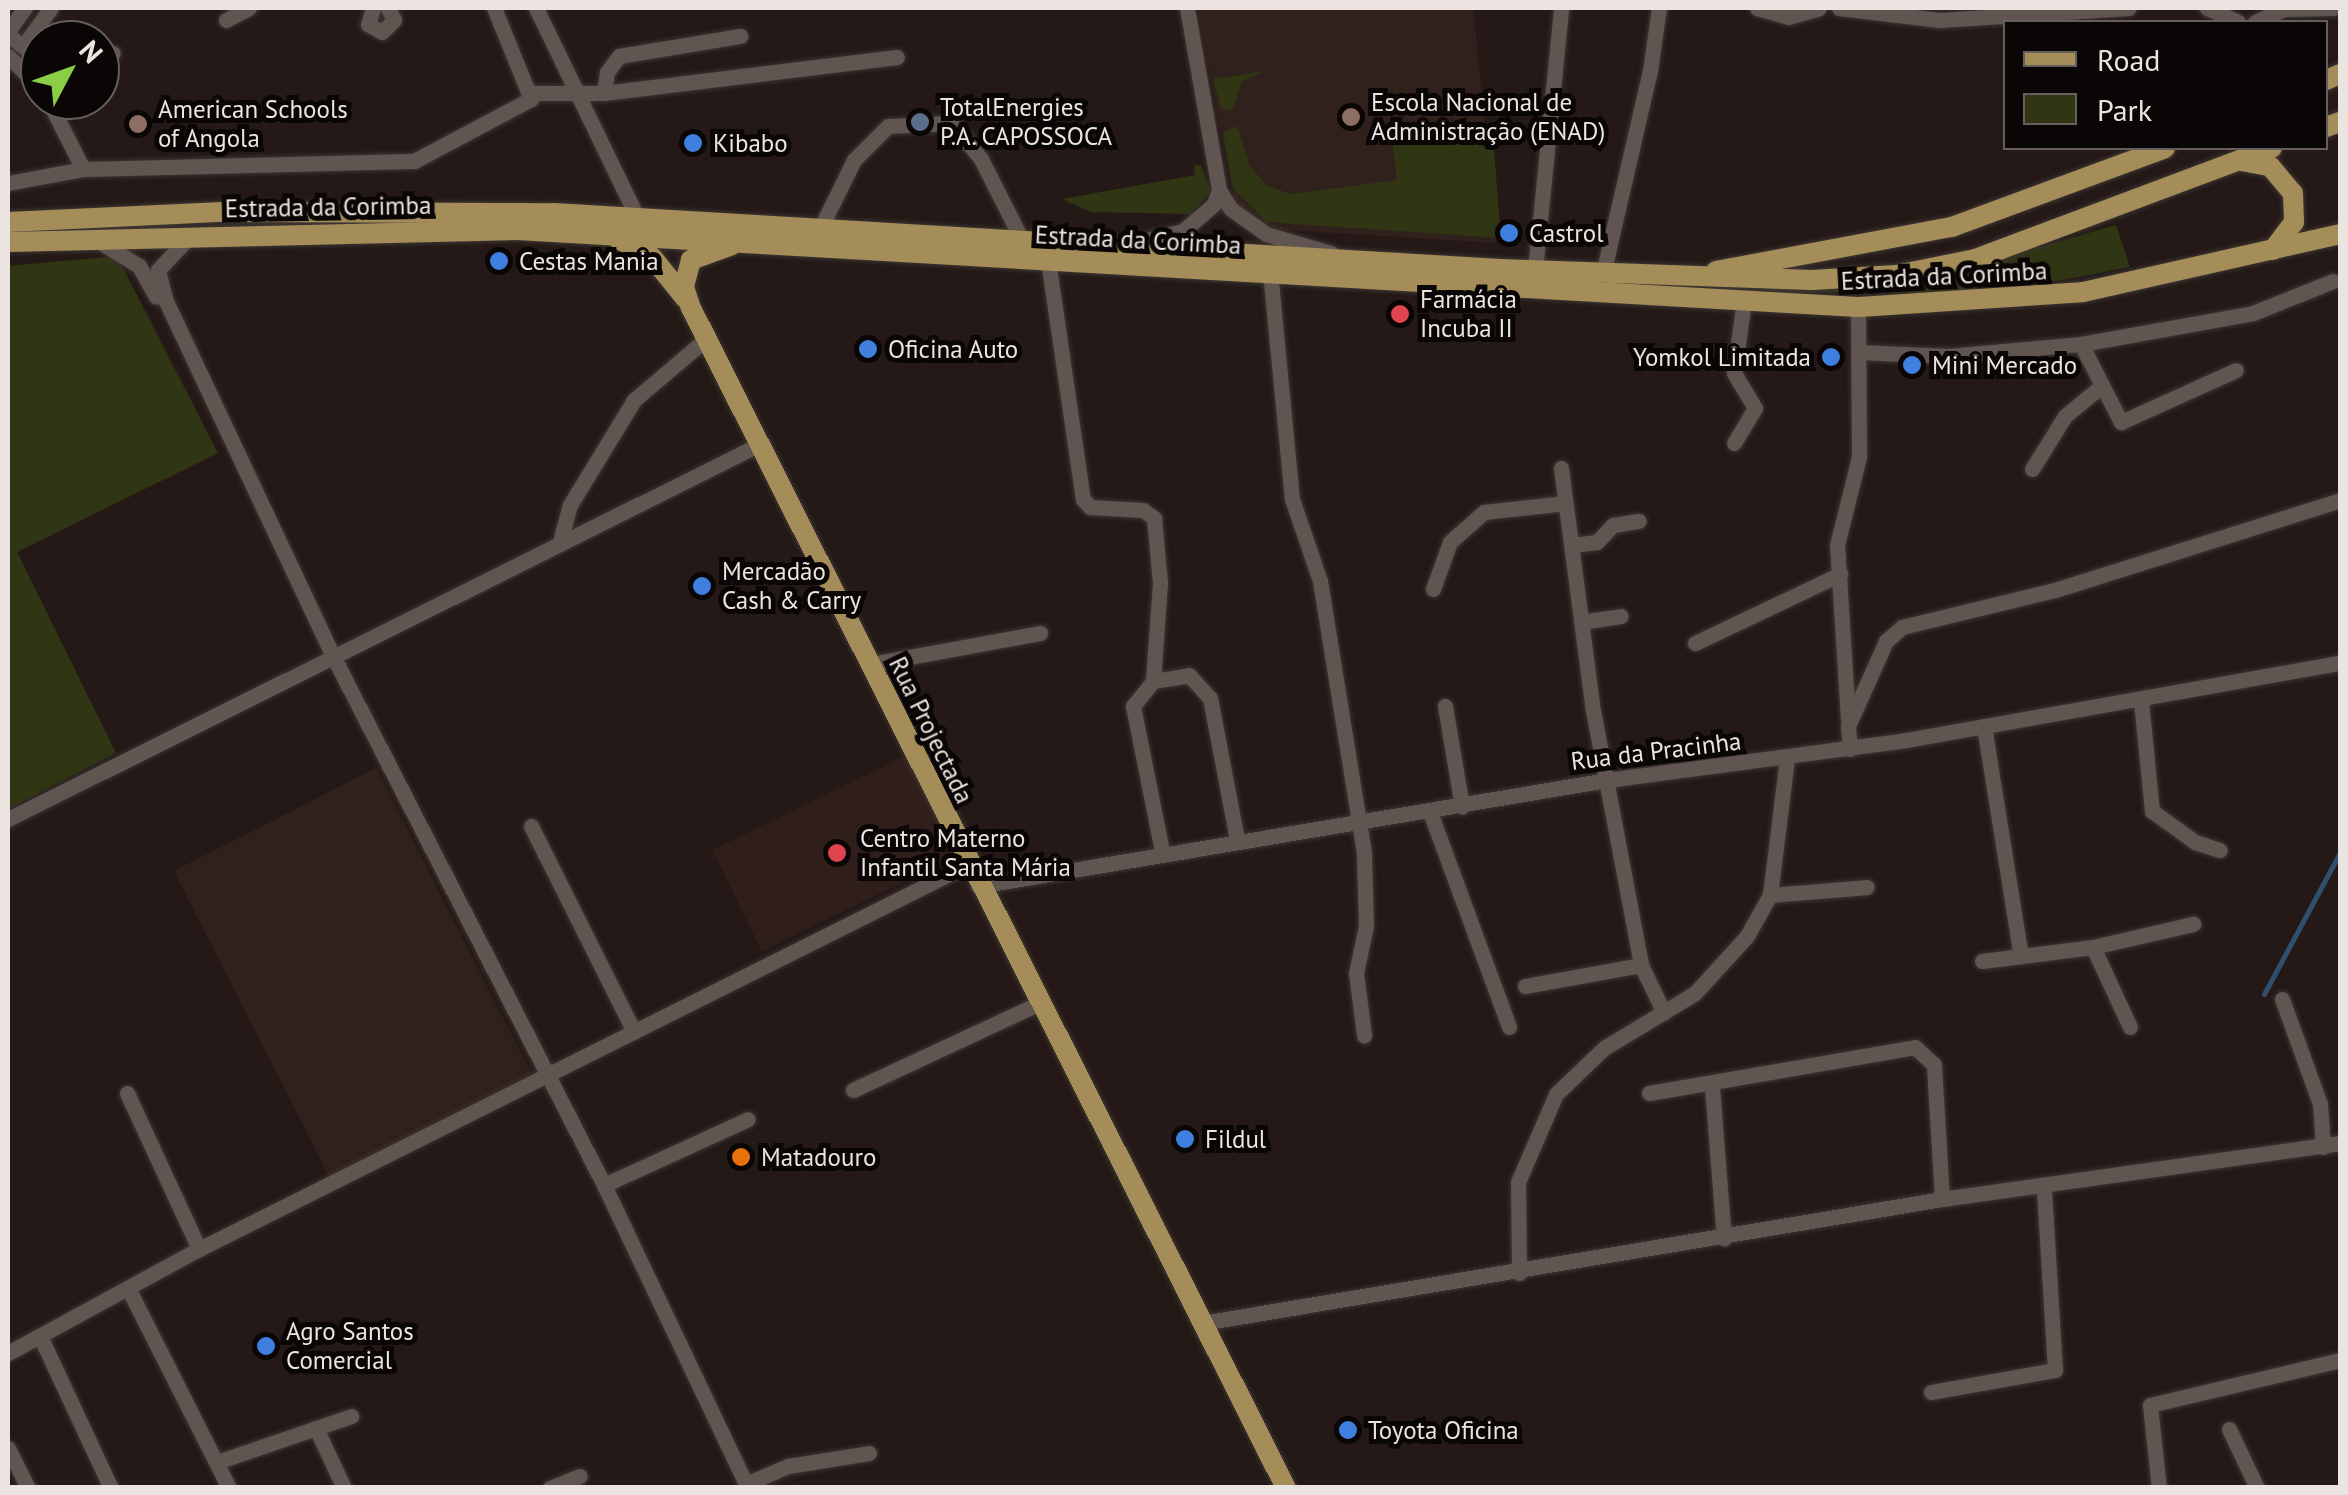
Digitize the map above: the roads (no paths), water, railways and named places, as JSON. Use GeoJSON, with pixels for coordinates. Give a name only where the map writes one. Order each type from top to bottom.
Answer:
{"type":"FeatureCollection","features":[{"type":"Feature","properties":{"kind":"main road","name":"Estrada da Corimba"},"geometry":{"type":"LineString","coordinates":[[1686,278],[1795,252],[1952,227],[2161,150]]}},
{"type":"Feature","properties":{"kind":"main road","name":"Estrada da Corimba"},"geometry":{"type":"LineString","coordinates":[[8,222],[242,212],[637,217],[1603,274],[1864,278],[1951,265],[2062,231],[2267,150]]}},
{"type":"Feature","properties":{"kind":"main road"},"geometry":{"type":"LineString","coordinates":[[2230,164],[2270,166],[2293,193],[2291,229],[2262,256]]}},
{"type":"Feature","properties":{"kind":"main road","name":"Estrada da Corimba"},"geometry":{"type":"LineString","coordinates":[[8,242],[193,234],[605,234],[1858,307],[2024,300],[2138,284],[2340,234]]}},
{"type":"Feature","properties":{"kind":"main road"},"geometry":{"type":"LineString","coordinates":[[605,234],[652,258],[692,308]]}},
{"type":"Feature","properties":{"kind":"main road","name":"Rua Projectada"},"geometry":{"type":"LineString","coordinates":[[749,241],[692,260],[684,287],[692,308],[978,886],[1042,1002],[1286,1488]]}},
{"type":"Feature","properties":{"kind":"street"},"geometry":{"type":"LineString","coordinates":[[8,33],[25,8]]}},
{"type":"Feature","properties":{"kind":"street"},"geometry":{"type":"LineString","coordinates":[[226,20],[249,8]]}},
{"type":"Feature","properties":{"kind":"street"},"geometry":{"type":"LineString","coordinates":[[373,8],[368,24],[382,32],[394,20],[388,8]]}},
{"type":"Feature","properties":{"kind":"street"},"geometry":{"type":"LineString","coordinates":[[494,8],[534,93]]}},
{"type":"Feature","properties":{"kind":"street"},"geometry":{"type":"LineString","coordinates":[[536,8],[637,217]]}},
{"type":"Feature","properties":{"kind":"street"},"geometry":{"type":"LineString","coordinates":[[1187,8],[1219,190],[1231,208],[1266,234],[1349,258]]}},
{"type":"Feature","properties":{"kind":"street"},"geometry":{"type":"LineString","coordinates":[[1535,270],[1562,8]]}},
{"type":"Feature","properties":{"kind":"street"},"geometry":{"type":"LineString","coordinates":[[1603,274],[1650,72],[1659,8]]}},
{"type":"Feature","properties":{"kind":"street"},"geometry":{"type":"LineString","coordinates":[[1757,8],[1788,17],[1819,8]]}},
{"type":"Feature","properties":{"kind":"street"},"geometry":{"type":"LineString","coordinates":[[1838,8],[1939,20],[2129,8]]}},
{"type":"Feature","properties":{"kind":"street"},"geometry":{"type":"LineString","coordinates":[[2207,8],[2234,20]]}},
{"type":"Feature","properties":{"kind":"street"},"geometry":{"type":"LineString","coordinates":[[2259,20],[2284,9],[2333,8]]}},
{"type":"Feature","properties":{"kind":"street"},"geometry":{"type":"LineString","coordinates":[[604,93],[606,72],[619,56],[740,36]]}},
{"type":"Feature","properties":{"kind":"street"},"geometry":{"type":"LineString","coordinates":[[8,183],[83,170],[414,161],[519,110],[534,93],[604,93],[897,57]]}},
{"type":"Feature","properties":{"kind":"street"},"geometry":{"type":"LineString","coordinates":[[58,120],[83,170]]}},
{"type":"Feature","properties":{"kind":"street"},"geometry":{"type":"LineString","coordinates":[[821,227],[854,160],[888,126],[952,123],[981,159],[1022,240]]}},
{"type":"Feature","properties":{"kind":"street"},"geometry":{"type":"LineString","coordinates":[[1125,246],[1182,231],[1214,204],[1219,190]]}},
{"type":"Feature","properties":{"kind":"street"},"geometry":{"type":"LineString","coordinates":[[193,234],[158,270],[172,315],[333,656],[604,1185],[747,1486],[788,1466],[869,1453]]}},
{"type":"Feature","properties":{"kind":"street"},"geometry":{"type":"LineString","coordinates":[[85,236],[133,260],[172,315]]}},
{"type":"Feature","properties":{"kind":"street"},"geometry":{"type":"LineString","coordinates":[[1048,260],[1083,499],[1090,508],[1143,510],[1154,518],[1160,583],[1152,681],[1134,715],[1162,851]]}},
{"type":"Feature","properties":{"kind":"street"},"geometry":{"type":"LineString","coordinates":[[1270,271],[1292,498],[1320,581],[1360,820],[1368,887],[1356,973],[1364,1035]]}},
{"type":"Feature","properties":{"kind":"street"},"geometry":{"type":"LineString","coordinates":[[1859,352],[1948,356],[2080,344],[2253,313],[2333,282]]}},
{"type":"Feature","properties":{"kind":"street"},"geometry":{"type":"LineString","coordinates":[[1734,444],[1755,408],[1734,373],[1744,300]]}},
{"type":"Feature","properties":{"kind":"street"},"geometry":{"type":"LineString","coordinates":[[1850,749],[1839,524],[1859,457],[1858,307]]}},
{"type":"Feature","properties":{"kind":"street"},"geometry":{"type":"LineString","coordinates":[[561,538],[570,504],[634,400],[708,338]]}},
{"type":"Feature","properties":{"kind":"street"},"geometry":{"type":"LineString","coordinates":[[2080,344],[2116,419],[2128,422],[2236,370]]}},
{"type":"Feature","properties":{"kind":"street"},"geometry":{"type":"LineString","coordinates":[[2032,469],[2065,416],[2099,388]]}},
{"type":"Feature","properties":{"kind":"street"},"geometry":{"type":"LineString","coordinates":[[8,819],[561,538],[760,444]]}},
{"type":"Feature","properties":{"kind":"street"},"geometry":{"type":"LineString","coordinates":[[1561,468],[1581,622],[1641,965],[1664,1013]]}},
{"type":"Feature","properties":{"kind":"street"},"geometry":{"type":"LineString","coordinates":[[1848,726],[1886,641],[1902,627],[2055,590],[2340,500]]}},
{"type":"Feature","properties":{"kind":"street"},"geometry":{"type":"LineString","coordinates":[[1433,589],[1450,542],[1484,512],[1566,504]]}},
{"type":"Feature","properties":{"kind":"street"},"geometry":{"type":"LineString","coordinates":[[1572,545],[1597,542],[1613,524],[1639,521]]}},
{"type":"Feature","properties":{"kind":"street"},"geometry":{"type":"LineString","coordinates":[[1695,643],[1840,574]]}},
{"type":"Feature","properties":{"kind":"street"},"geometry":{"type":"LineString","coordinates":[[1581,622],[1621,616]]}},
{"type":"Feature","properties":{"kind":"street"},"geometry":{"type":"LineString","coordinates":[[871,664],[1040,633]]}},
{"type":"Feature","properties":{"kind":"street","name":"Rua da Pracinha"},"geometry":{"type":"LineString","coordinates":[[978,886],[1162,851],[1462,808],[1607,780],[1850,749],[2141,701],[2340,663]]}},
{"type":"Feature","properties":{"kind":"street"},"geometry":{"type":"LineString","coordinates":[[1152,681],[1188,675],[1203,686],[1236,840]]}},
{"type":"Feature","properties":{"kind":"street"},"geometry":{"type":"LineString","coordinates":[[2141,701],[2152,811],[2195,842],[2220,850]]}},
{"type":"Feature","properties":{"kind":"street"},"geometry":{"type":"LineString","coordinates":[[1445,706],[1462,808]]}},
{"type":"Feature","properties":{"kind":"street"},"geometry":{"type":"LineString","coordinates":[[1984,726],[2021,956]]}},
{"type":"Feature","properties":{"kind":"street"},"geometry":{"type":"LineString","coordinates":[[1519,1273],[1518,1182],[1556,1094],[1604,1048],[1664,1013],[1721,970],[1770,895],[1787,759]]}},
{"type":"Feature","properties":{"kind":"street"},"geometry":{"type":"LineString","coordinates":[[1430,812],[1509,1028]]}},
{"type":"Feature","properties":{"kind":"street"},"geometry":{"type":"LineString","coordinates":[[531,826],[634,1032]]}},
{"type":"Feature","properties":{"kind":"street"},"geometry":{"type":"LineString","coordinates":[[8,1353],[199,1249],[968,865]]}},
{"type":"Feature","properties":{"kind":"street"},"geometry":{"type":"LineString","coordinates":[[1770,895],[1867,887]]}},
{"type":"Feature","properties":{"kind":"street"},"geometry":{"type":"LineString","coordinates":[[1982,961],[2093,947],[2193,924]]}},
{"type":"Feature","properties":{"kind":"street"},"geometry":{"type":"LineString","coordinates":[[2093,947],[2130,1027]]}},
{"type":"Feature","properties":{"kind":"street"},"geometry":{"type":"LineString","coordinates":[[1525,986],[1641,965]]}},
{"type":"Feature","properties":{"kind":"street"},"geometry":{"type":"LineString","coordinates":[[2282,999],[2320,1104],[2324,1147]]}},
{"type":"Feature","properties":{"kind":"street"},"geometry":{"type":"LineString","coordinates":[[853,1090],[1042,1002]]}},
{"type":"Feature","properties":{"kind":"street"},"geometry":{"type":"LineString","coordinates":[[1649,1093],[1712,1086],[1915,1047],[1926,1052],[1934,1065],[1942,1199]]}},
{"type":"Feature","properties":{"kind":"street"},"geometry":{"type":"LineString","coordinates":[[1712,1086],[1724,1239]]}},
{"type":"Feature","properties":{"kind":"street"},"geometry":{"type":"LineString","coordinates":[[127,1093],[199,1249]]}},
{"type":"Feature","properties":{"kind":"street"},"geometry":{"type":"LineString","coordinates":[[604,1185],[748,1120]]}},
{"type":"Feature","properties":{"kind":"street"},"geometry":{"type":"LineString","coordinates":[[1202,1323],[1724,1239],[1942,1199],[2044,1188],[2340,1144]]}},
{"type":"Feature","properties":{"kind":"street"},"geometry":{"type":"LineString","coordinates":[[1931,1392],[2055,1370],[2044,1188]]}},
{"type":"Feature","properties":{"kind":"street"},"geometry":{"type":"LineString","coordinates":[[129,1290],[229,1488]]}},
{"type":"Feature","properties":{"kind":"street"},"geometry":{"type":"LineString","coordinates":[[40,1336],[111,1488]]}},
{"type":"Feature","properties":{"kind":"street"},"geometry":{"type":"LineString","coordinates":[[2159,1488],[2150,1405],[2340,1360]]}},
{"type":"Feature","properties":{"kind":"street"},"geometry":{"type":"LineString","coordinates":[[217,1462],[351,1416]]}},
{"type":"Feature","properties":{"kind":"street"},"geometry":{"type":"LineString","coordinates":[[316,1428],[344,1488]]}},
{"type":"Feature","properties":{"kind":"street"},"geometry":{"type":"LineString","coordinates":[[2229,1428],[2257,1488]]}},
{"type":"Feature","properties":{"kind":"street"},"geometry":{"type":"LineString","coordinates":[[8,1448],[28,1488]]}},
{"type":"Feature","properties":{"kind":"street"},"geometry":{"type":"LineString","coordinates":[[550,1488],[580,1476]]}},
{"type":"Feature","properties":{"kind":"waterway"},"geometry":{"type":"LineString","coordinates":[[2264,994],[2340,852]]}},
{"type":"Feature","properties":{"kind":"place","name":"Escola Nacional de Administração (ENAD)"},"geometry":{"type":"Point","coordinates":[1351,117]}},
{"type":"Feature","properties":{"kind":"place","name":"TotalEnergies P.A. CAPOSSOCA"},"geometry":{"type":"Point","coordinates":[920,122]}},
{"type":"Feature","properties":{"kind":"place","name":"American Schools of Angola"},"geometry":{"type":"Point","coordinates":[138,124]}},
{"type":"Feature","properties":{"kind":"place","name":"Kibabo"},"geometry":{"type":"Point","coordinates":[693,143]}},
{"type":"Feature","properties":{"kind":"place","name":"Castrol"},"geometry":{"type":"Point","coordinates":[1509,233]}},
{"type":"Feature","properties":{"kind":"place","name":"Cestas Mania"},"geometry":{"type":"Point","coordinates":[499,261]}},
{"type":"Feature","properties":{"kind":"place","name":"Farmácia Incuba II"},"geometry":{"type":"Point","coordinates":[1400,314]}},
{"type":"Feature","properties":{"kind":"place","name":"Oficina Auto"},"geometry":{"type":"Point","coordinates":[868,349]}},
{"type":"Feature","properties":{"kind":"place","name":"Yomkol Limitada"},"geometry":{"type":"Point","coordinates":[1831,357]}},
{"type":"Feature","properties":{"kind":"place","name":"Mini Mercado"},"geometry":{"type":"Point","coordinates":[1912,365]}},
{"type":"Feature","properties":{"kind":"place","name":"Mercadão Cash & Carry"},"geometry":{"type":"Point","coordinates":[702,586]}},
{"type":"Feature","properties":{"kind":"place","name":"Centro Materno Infantil Santa Mária"},"geometry":{"type":"Point","coordinates":[837,853]}},
{"type":"Feature","properties":{"kind":"place","name":"Fildul"},"geometry":{"type":"Point","coordinates":[1185,1139]}},
{"type":"Feature","properties":{"kind":"place","name":"Matadouro"},"geometry":{"type":"Point","coordinates":[741,1157]}},
{"type":"Feature","properties":{"kind":"place","name":"Agro Santos Comercial"},"geometry":{"type":"Point","coordinates":[266,1346]}},
{"type":"Feature","properties":{"kind":"place","name":"Toyota Oficina"},"geometry":{"type":"Point","coordinates":[1348,1430]}}]}
